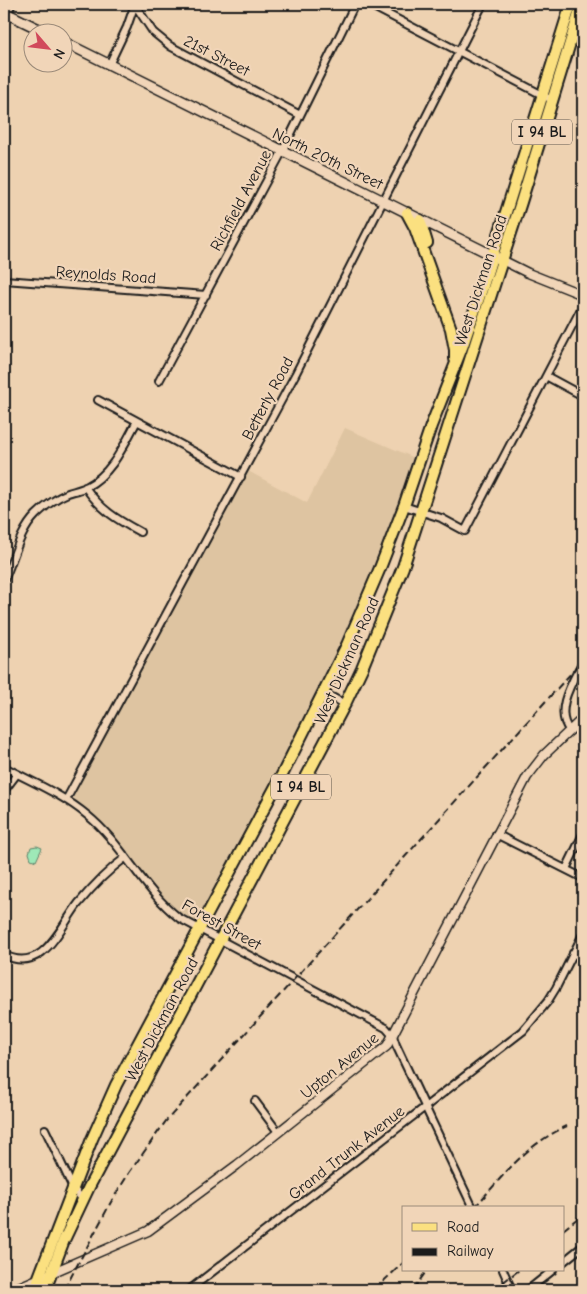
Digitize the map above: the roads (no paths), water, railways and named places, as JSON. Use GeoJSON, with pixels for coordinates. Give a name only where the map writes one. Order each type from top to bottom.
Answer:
{"type":"FeatureCollection","features":[{"type":"Feature","properties":{"kind":"main road","name":"West Dickman Road"},"geometry":{"type":"LineString","coordinates":[[45,1290],[64,1240],[83,1200],[345,704],[378,630],[403,567],[469,364],[542,95],[571,4]]}},
{"type":"Feature","properties":{"kind":"main road","name":"West Dickman Road"},"geometry":{"type":"LineString","coordinates":[[36,1290],[92,1139],[116,1085],[200,930],[324,693],[380,568],[404,506],[431,426],[497,257],[552,100],[582,4]]}},
{"type":"Feature","properties":{"kind":"main road"},"geometry":{"type":"LineString","coordinates":[[5,13],[24,22]]}},
{"type":"Feature","properties":{"kind":"main road","name":"North 20th Street"},"geometry":{"type":"LineString","coordinates":[[72,46],[382,202],[497,257]]}},
{"type":"Feature","properties":{"kind":"main road"},"geometry":{"type":"LineString","coordinates":[[407,213],[415,228],[451,329],[455,350],[454,365]]}},
{"type":"Feature","properties":{"kind":"main road"},"geometry":{"type":"LineString","coordinates":[[420,220],[469,364]]}},
{"type":"Feature","properties":{"kind":"street"},"geometry":{"type":"LineString","coordinates":[[5,13],[12,4]]}},
{"type":"Feature","properties":{"kind":"street"},"geometry":{"type":"LineString","coordinates":[[109,65],[136,4]]}},
{"type":"Feature","properties":{"kind":"street","name":"21st Street"},"geometry":{"type":"LineString","coordinates":[[136,4],[153,32],[170,46],[300,115]]}},
{"type":"Feature","properties":{"kind":"street","name":"Richfield Avenue"},"geometry":{"type":"LineString","coordinates":[[158,381],[282,152],[354,4]]}},
{"type":"Feature","properties":{"kind":"street"},"geometry":{"type":"LineString","coordinates":[[368,4],[552,100]]}},
{"type":"Feature","properties":{"kind":"street","name":"Betterly Road"},"geometry":{"type":"LineString","coordinates":[[66,800],[296,375],[483,4]]}},
{"type":"Feature","properties":{"kind":"street","name":"North 20th Street"},"geometry":{"type":"LineString","coordinates":[[497,257],[528,273],[583,295]]}},
{"type":"Feature","properties":{"kind":"street","name":"Reynolds Road"},"geometry":{"type":"LineString","coordinates":[[4,280],[206,295]]}},
{"type":"Feature","properties":{"kind":"street"},"geometry":{"type":"LineString","coordinates":[[404,506],[441,518],[465,531],[583,305]]}},
{"type":"Feature","properties":{"kind":"street"},"geometry":{"type":"LineString","coordinates":[[546,376],[583,396]]}},
{"type":"Feature","properties":{"kind":"street"},"geometry":{"type":"LineString","coordinates":[[98,400],[241,477]]}},
{"type":"Feature","properties":{"kind":"street"},"geometry":{"type":"LineString","coordinates":[[4,580],[21,538],[35,516],[54,500],[96,481],[112,465],[137,421]]}},
{"type":"Feature","properties":{"kind":"street"},"geometry":{"type":"LineString","coordinates":[[86,487],[102,509],[140,532]]}},
{"type":"Feature","properties":{"kind":"street"},"geometry":{"type":"LineString","coordinates":[[570,731],[565,726],[563,719],[564,708],[567,695],[583,662]]}},
{"type":"Feature","properties":{"kind":"street"},"geometry":{"type":"LineString","coordinates":[[324,693],[345,704]]}},
{"type":"Feature","properties":{"kind":"street","name":"Upton Avenue"},"geometry":{"type":"LineString","coordinates":[[12,1290],[148,1231],[387,1046],[394,1036],[496,834],[527,777],[544,754],[583,718]]}},
{"type":"Feature","properties":{"kind":"street","name":"Forest Street"},"geometry":{"type":"LineString","coordinates":[[4,767],[66,800],[88,815],[126,858],[164,906],[183,920],[375,1021],[394,1036]]}},
{"type":"Feature","properties":{"kind":"street"},"geometry":{"type":"LineString","coordinates":[[4,791],[17,774]]}},
{"type":"Feature","properties":{"kind":"street"},"geometry":{"type":"LineString","coordinates":[[496,834],[583,878]]}},
{"type":"Feature","properties":{"kind":"street"},"geometry":{"type":"LineString","coordinates":[[566,869],[583,834]]}},
{"type":"Feature","properties":{"kind":"street"},"geometry":{"type":"LineString","coordinates":[[4,955],[18,960],[29,960],[42,953],[50,946],[95,883],[111,868],[126,858]]}},
{"type":"Feature","properties":{"kind":"street","name":"Grand Trunk Avenue"},"geometry":{"type":"LineString","coordinates":[[189,1290],[519,1034],[548,1001],[583,934]]}},
{"type":"Feature","properties":{"kind":"street"},"geometry":{"type":"LineString","coordinates":[[573,953],[583,958]]}},
{"type":"Feature","properties":{"kind":"street"},"geometry":{"type":"LineString","coordinates":[[394,1036],[396,1046],[472,1206]]}},
{"type":"Feature","properties":{"kind":"street"},"geometry":{"type":"LineString","coordinates":[[255,1101],[278,1132]]}},
{"type":"Feature","properties":{"kind":"street"},"geometry":{"type":"LineString","coordinates":[[45,1128],[73,1188],[83,1200]]}},
{"type":"Feature","properties":{"kind":"street"},"geometry":{"type":"LineString","coordinates":[[564,1261],[583,1246]]}},
{"type":"Feature","properties":{"kind":"street"},"geometry":{"type":"LineString","coordinates":[[504,1272],[512,1290]]}},
{"type":"Feature","properties":{"kind":"street"},"geometry":{"type":"LineString","coordinates":[[528,1290],[550,1272]]}},
{"type":"Feature","properties":{"kind":"railway"},"geometry":{"type":"LineString","coordinates":[[64,1290],[111,1202],[166,1121],[583,660]]}},
{"type":"Feature","properties":{"kind":"railway"},"geometry":{"type":"LineString","coordinates":[[476,1206],[527,1152],[539,1142],[567,1126]]}},
{"type":"Feature","properties":{"kind":"railway"},"geometry":{"type":"LineString","coordinates":[[564,1229],[583,1214]]}},
{"type":"Feature","properties":{"kind":"railway"},"geometry":{"type":"LineString","coordinates":[[374,1290],[402,1264]]}},
{"type":"Feature","properties":{"kind":"railway"},"geometry":{"type":"LineString","coordinates":[[413,1290],[426,1272]]}},
{"type":"Feature","properties":{"kind":"railway"},"geometry":{"type":"LineString","coordinates":[[493,1290],[516,1272]]}}]}
